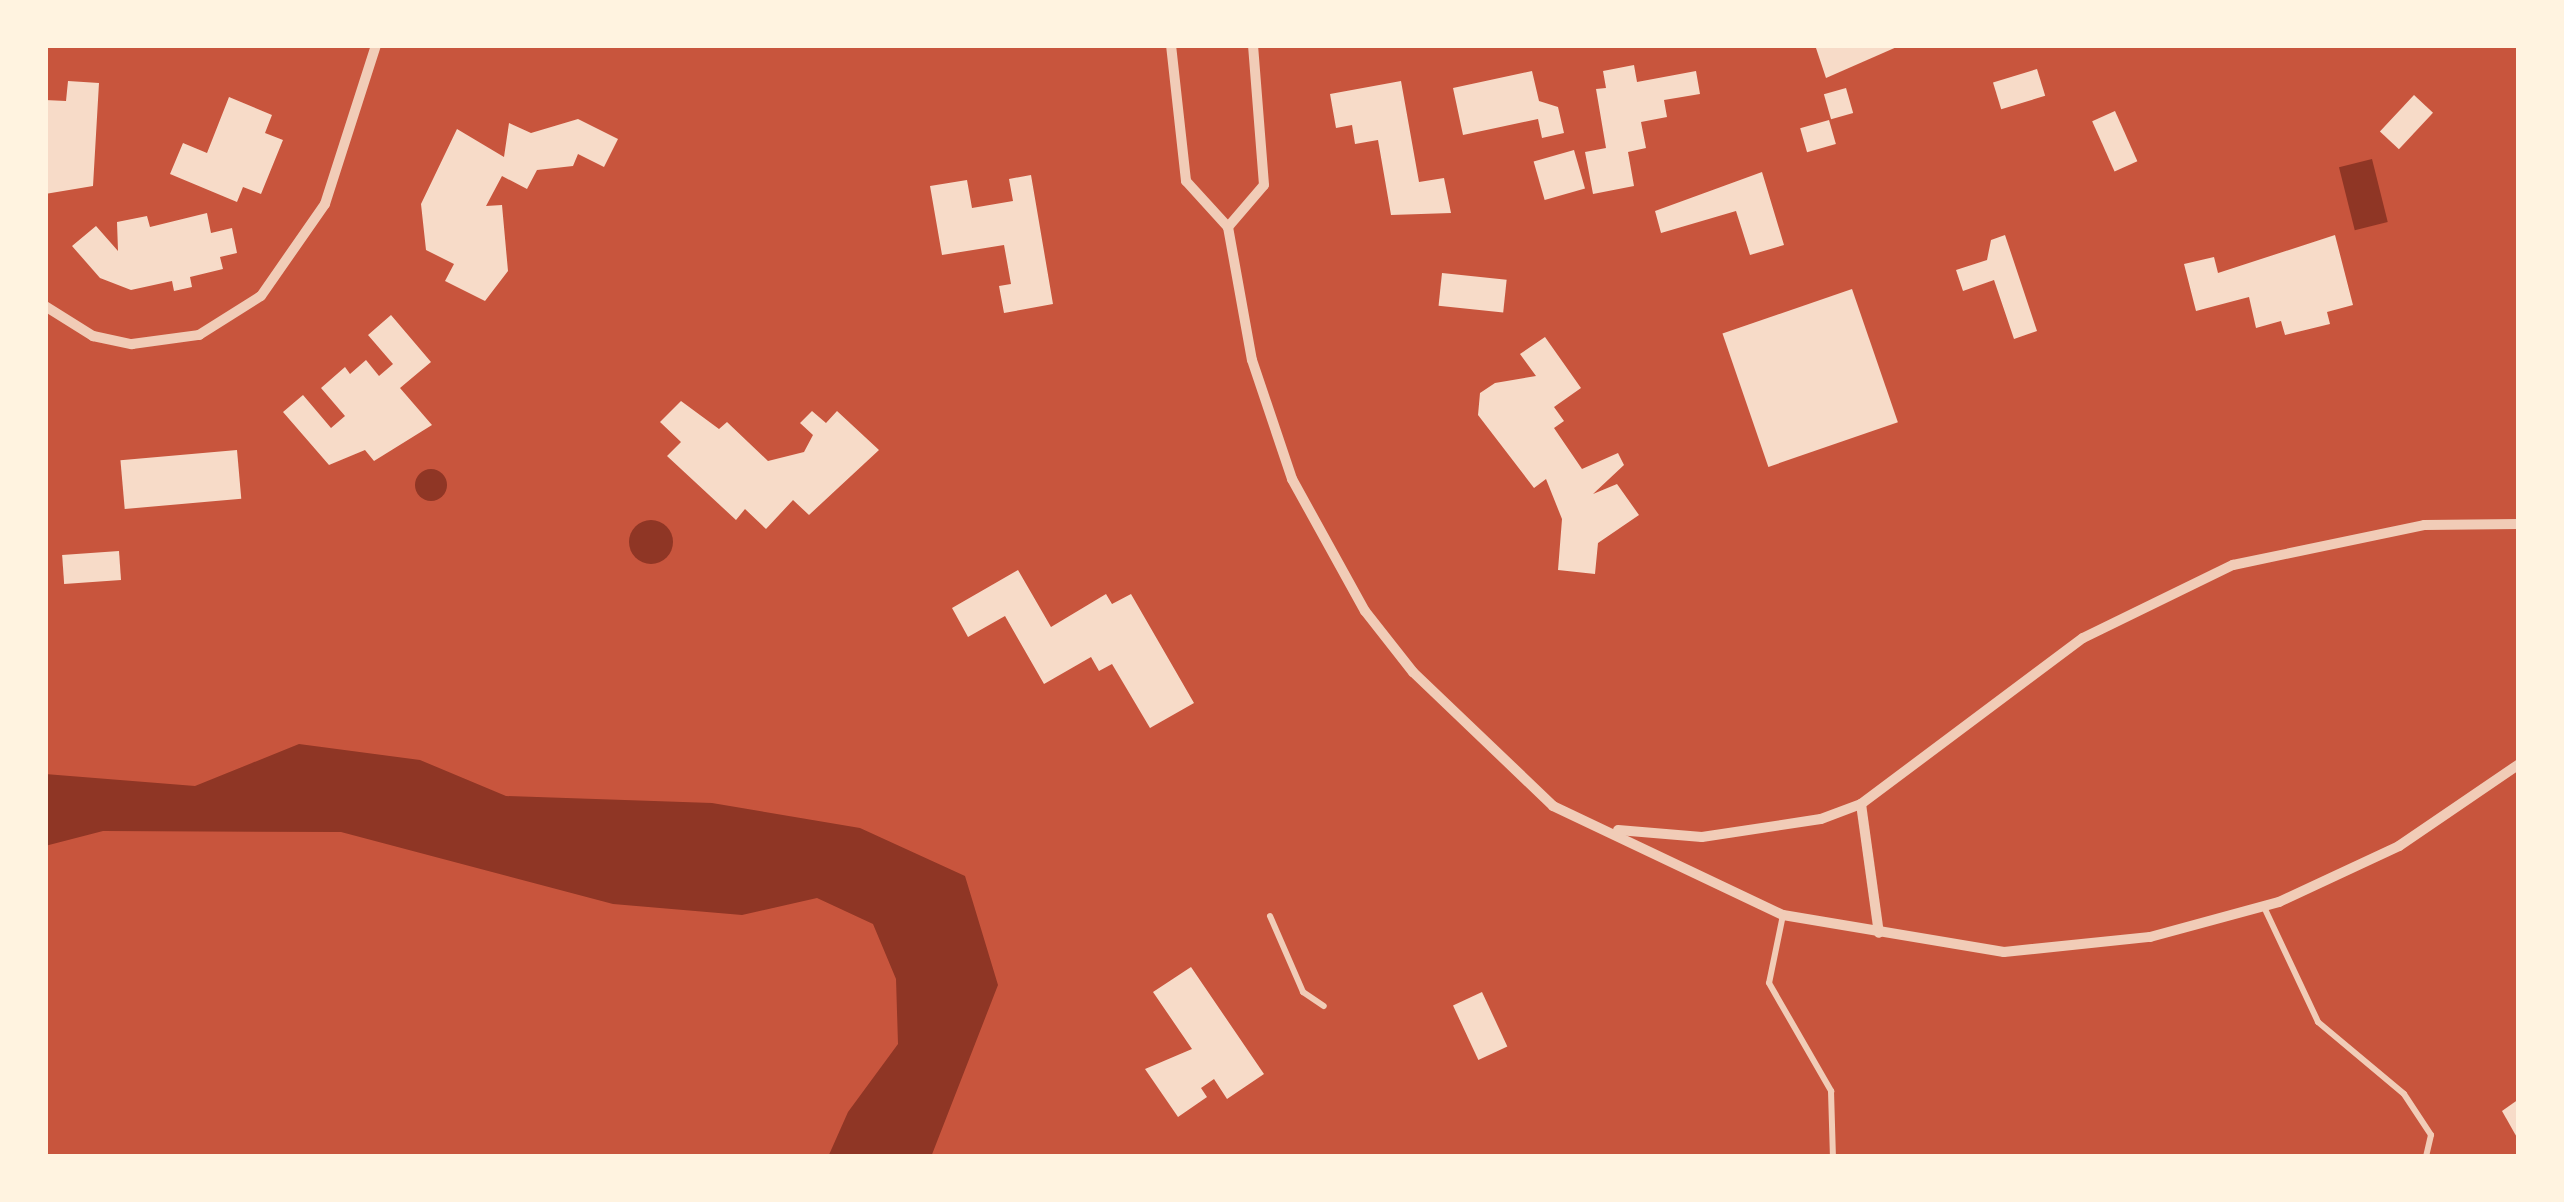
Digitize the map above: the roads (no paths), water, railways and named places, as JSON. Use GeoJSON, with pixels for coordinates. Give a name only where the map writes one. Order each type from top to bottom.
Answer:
{"type":"FeatureCollection","features":[{"type":"Feature","properties":{"kind":"street"},"geometry":{"type":"LineString","coordinates":[[45,306],[93,336],[132,344],[198,335],[261,296],[325,204],[376,45]]}},
{"type":"Feature","properties":{"kind":"street"},"geometry":{"type":"LineString","coordinates":[[1170,45],[1186,181],[1228,227],[1271,425],[1365,611],[1460,723],[1553,806],[1612,830],[1695,880],[1783,915],[2004,952],[2150,937],[2264,907],[2399,846],[2519,764]]}},
{"type":"Feature","properties":{"kind":"street"},"geometry":{"type":"LineString","coordinates":[[1228,227],[1264,185],[1253,45]]}},
{"type":"Feature","properties":{"kind":"street"},"geometry":{"type":"LineString","coordinates":[[1612,830],[1769,830],[1861,804],[2083,638],[2216,572],[2317,541],[2519,524]]}},
{"type":"Feature","properties":{"kind":"street"},"geometry":{"type":"LineString","coordinates":[[1861,804],[1880,934]]}},
{"type":"Feature","properties":{"kind":"lane"},"geometry":{"type":"LineString","coordinates":[[2264,907],[2318,1022],[2404,1094],[2431,1135],[2426,1157]]}},
{"type":"Feature","properties":{"kind":"lane"},"geometry":{"type":"LineString","coordinates":[[1783,915],[1769,984],[1831,1091],[1832,1157]]}},
{"type":"Feature","properties":{"kind":"lane"},"geometry":{"type":"LineString","coordinates":[[1270,916],[1303,992],[1324,1006]]}}]}
